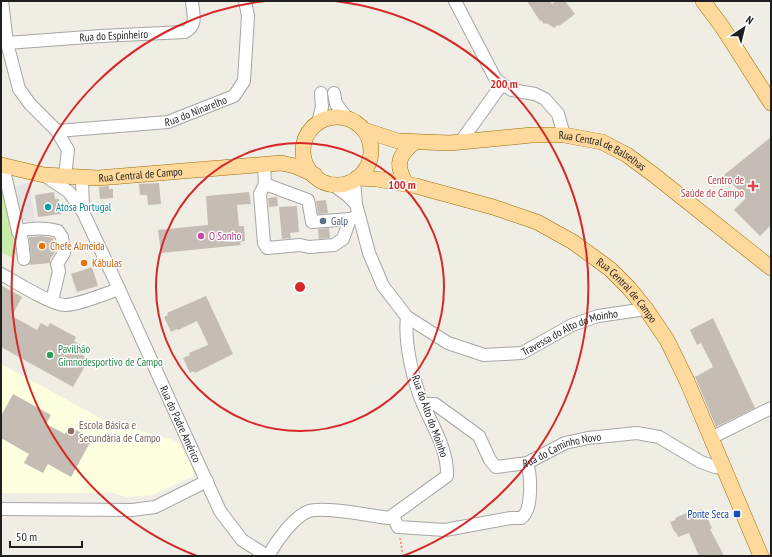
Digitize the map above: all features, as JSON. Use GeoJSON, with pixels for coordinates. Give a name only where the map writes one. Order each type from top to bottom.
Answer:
{"type":"FeatureCollection","features":[{"type":"Feature","properties":{"kind":"main road"},"geometry":{"type":"LineString","coordinates":[[703,1],[723,28],[771,103]]}},
{"type":"Feature","properties":{"kind":"main road"},"geometry":{"type":"LineString","coordinates":[[329,118],[347,118],[359,125],[364,130],[370,142],[370,157],[367,167],[356,179],[339,184],[332,184],[323,181],[309,168],[305,160],[305,141],[308,134],[318,122],[329,118]]}},
{"type":"Feature","properties":{"kind":"main road","name":"Rua Central de Balselhas"},"geometry":{"type":"LineString","coordinates":[[364,130],[398,141],[414,142],[462,142],[532,135],[564,135],[602,142],[628,155],[771,268]]}},
{"type":"Feature","properties":{"kind":"main road"},"geometry":{"type":"LineString","coordinates":[[281,163],[291,156],[305,141]]}},
{"type":"Feature","properties":{"kind":"main road","name":"Rua Central de Balselhas"},"geometry":{"type":"LineString","coordinates":[[370,157],[378,149],[398,141]]}},
{"type":"Feature","properties":{"kind":"main road"},"geometry":{"type":"LineString","coordinates":[[410,183],[399,169],[400,159],[404,151],[414,142]]}},
{"type":"Feature","properties":{"kind":"main road","name":"Rua Central de Campo"},"geometry":{"type":"LineString","coordinates":[[370,157],[388,174],[410,183],[493,207],[537,222],[573,242],[604,265],[629,288],[646,309],[666,340],[686,381],[762,556]]}},
{"type":"Feature","properties":{"kind":"main road","name":"Rua Central de Campo"},"geometry":{"type":"LineString","coordinates":[[2,165],[44,175],[98,178],[281,163],[295,166],[315,175]]}},
{"type":"Feature","properties":{"kind":"main road","name":"Rua Central de Campo"},"geometry":{"type":"LineString","coordinates":[[356,179],[377,178],[410,183]]}},
{"type":"Feature","properties":{"kind":"street"},"geometry":{"type":"LineString","coordinates":[[2,1],[7,43],[19,89],[30,104],[57,131],[68,150],[73,177],[69,192]]}},
{"type":"Feature","properties":{"kind":"street","name":"Rua do Espinheiro"},"geometry":{"type":"LineString","coordinates":[[7,43],[185,32],[194,24],[192,1]]}},
{"type":"Feature","properties":{"kind":"street","name":"Rua do Ninarelho"},"geometry":{"type":"LineString","coordinates":[[57,131],[168,122],[234,96],[244,81],[248,16],[245,1]]}},
{"type":"Feature","properties":{"kind":"street"},"geometry":{"type":"LineString","coordinates":[[455,1],[495,78],[512,90],[535,94],[545,99],[558,114],[564,135]]}},
{"type":"Feature","properties":{"kind":"street"},"geometry":{"type":"LineString","coordinates":[[462,142],[502,84]]}},
{"type":"Feature","properties":{"kind":"street"},"geometry":{"type":"LineString","coordinates":[[334,93],[336,104],[347,118]]}},
{"type":"Feature","properties":{"kind":"street"},"geometry":{"type":"LineString","coordinates":[[318,122],[322,107],[321,94]]}},
{"type":"Feature","properties":{"kind":"street"},"geometry":{"type":"LineString","coordinates":[[264,164],[265,184],[260,194],[264,243],[267,248],[300,245],[310,247],[334,245],[343,239],[354,217],[356,204],[356,179]]}},
{"type":"Feature","properties":{"kind":"street"},"geometry":{"type":"LineString","coordinates":[[2,165],[18,231],[22,240],[24,259]]}},
{"type":"Feature","properties":{"kind":"street","name":"Rua do Padre Américo"},"geometry":{"type":"LineString","coordinates":[[44,175],[69,192],[83,212]]}},
{"type":"Feature","properties":{"kind":"street","name":"Rua do Padre Américo"},"geometry":{"type":"LineString","coordinates":[[73,177],[83,212],[220,511],[242,540],[268,556]]}},
{"type":"Feature","properties":{"kind":"street"},"geometry":{"type":"LineString","coordinates":[[265,184],[308,200],[312,222],[354,217]]}},
{"type":"Feature","properties":{"kind":"street"},"geometry":{"type":"LineString","coordinates":[[332,184],[356,204]]}},
{"type":"Feature","properties":{"kind":"street"},"geometry":{"type":"LineString","coordinates":[[354,217],[383,286],[407,317]]}},
{"type":"Feature","properties":{"kind":"street"},"geometry":{"type":"LineString","coordinates":[[18,231],[35,228],[49,229],[58,231],[62,237],[64,253],[57,264],[59,271],[52,301]]}},
{"type":"Feature","properties":{"kind":"street"},"geometry":{"type":"LineString","coordinates":[[1,274],[52,301],[64,305],[77,303],[119,289]]}},
{"type":"Feature","properties":{"kind":"street","name":"Travessa do Alto do Moinho"},"geometry":{"type":"LineString","coordinates":[[407,317],[448,344],[484,354],[522,352],[572,325],[598,316],[646,309]]}},
{"type":"Feature","properties":{"kind":"street","name":"Rua do Alto do Moinho"},"geometry":{"type":"LineString","coordinates":[[393,516],[447,476],[448,465],[437,433],[423,404],[414,378],[406,330],[407,317]]}},
{"type":"Feature","properties":{"kind":"street","name":"Rua do Caminho Novo"},"geometry":{"type":"LineString","coordinates":[[423,404],[435,404],[479,436],[490,460],[496,467],[527,463],[565,443],[588,438],[637,433],[659,437],[701,462],[715,467],[724,468]]}},
{"type":"Feature","properties":{"kind":"street"},"geometry":{"type":"LineString","coordinates":[[711,438],[771,408]]}},
{"type":"Feature","properties":{"kind":"street"},"geometry":{"type":"LineString","coordinates":[[268,556],[291,523],[309,511],[325,510],[389,518],[393,516],[398,527],[445,530],[496,520],[521,518],[526,513],[528,506],[531,480],[527,463]]}},
{"type":"Feature","properties":{"kind":"street"},"geometry":{"type":"LineString","coordinates":[[1,509],[132,510],[154,507],[207,481]]}},
{"type":"Feature","properties":{"kind":"path"},"geometry":{"type":"LineString","coordinates":[[398,527],[402,556]]}},
{"type":"Feature","properties":{"kind":"shaded area"},"geometry":{"type":"Polygon","coordinates":[[[10,183],[18,186],[29,183],[35,222],[18,221],[10,183]]]}},
{"type":"Feature","properties":{"kind":"shaded area","name":"Escola Básica e Secundária de Campo"},"geometry":{"type":"Polygon","coordinates":[[[1,364],[104,420],[179,442],[194,472],[193,476],[153,495],[125,497],[114,493],[1,493],[1,364]]]}},
{"type":"Feature","properties":{"kind":"green space"},"geometry":{"type":"Polygon","coordinates":[[[1,180],[16,253],[12,258],[1,252],[1,180]]]}},
{"type":"Feature","properties":{"kind":"building"},"geometry":{"type":"Polygon","coordinates":[[[527,1],[550,1],[552,4],[556,1],[565,1],[575,14],[554,28],[546,23],[544,24],[541,20],[540,21],[527,1]]]}},
{"type":"Feature","properties":{"kind":"building","name":"Centro de Saúde de Campo"},"geometry":{"type":"Polygon","coordinates":[[[771,137],[771,225],[760,236],[734,210],[746,198],[724,175],[771,137]]]}},
{"type":"Feature","properties":{"kind":"building"},"geometry":{"type":"Polygon","coordinates":[[[159,183],[161,204],[148,205],[147,195],[140,195],[139,184],[159,183]]]}},
{"type":"Feature","properties":{"kind":"building"},"geometry":{"type":"Polygon","coordinates":[[[109,186],[109,189],[113,189],[113,198],[100,199],[99,187],[109,186]]]}},
{"type":"Feature","properties":{"kind":"building","name":"Atosa Portugal"},"geometry":{"type":"Polygon","coordinates":[[[54,192],[55,199],[59,199],[61,214],[38,217],[35,195],[54,192]]]}},
{"type":"Feature","properties":{"kind":"building"},"geometry":{"type":"Polygon","coordinates":[[[249,192],[251,204],[237,205],[239,226],[244,226],[245,241],[240,242],[241,245],[161,253],[158,230],[208,225],[206,196],[249,192]]]}},
{"type":"Feature","properties":{"kind":"building"},"geometry":{"type":"Polygon","coordinates":[[[277,197],[278,206],[269,207],[268,198],[277,197]]]}},
{"type":"Feature","properties":{"kind":"building"},"geometry":{"type":"Polygon","coordinates":[[[326,200],[328,213],[318,214],[316,201],[326,200]]]}},
{"type":"Feature","properties":{"kind":"building"},"geometry":{"type":"Polygon","coordinates":[[[297,206],[299,232],[290,233],[291,238],[282,239],[279,207],[297,206]]]}},
{"type":"Feature","properties":{"kind":"building"},"geometry":{"type":"Polygon","coordinates":[[[329,228],[330,238],[319,239],[318,229],[329,228]]]}},
{"type":"Feature","properties":{"kind":"building","name":"Chefe Almeida"},"geometry":{"type":"Polygon","coordinates":[[[42,236],[53,238],[56,251],[50,259],[50,263],[29,265],[31,258],[29,237],[42,236]]]}},
{"type":"Feature","properties":{"kind":"building"},"geometry":{"type":"Polygon","coordinates":[[[92,267],[98,286],[77,292],[71,274],[92,267]]]}},
{"type":"Feature","properties":{"kind":"building","name":"Pavilhão Gimnodesportivo de Campo"},"geometry":{"type":"Polygon","coordinates":[[[1,285],[22,297],[12,316],[37,330],[41,323],[48,327],[50,323],[76,337],[74,341],[81,345],[77,352],[89,359],[73,387],[1,347],[1,285]]]}},
{"type":"Feature","properties":{"kind":"building"},"geometry":{"type":"Polygon","coordinates":[[[206,296],[233,354],[195,373],[194,371],[190,373],[183,358],[190,355],[189,353],[208,345],[207,342],[197,321],[171,332],[164,317],[168,315],[167,313],[206,296]]]}},
{"type":"Feature","properties":{"kind":"building"},"geometry":{"type":"Polygon","coordinates":[[[713,318],[755,408],[716,427],[695,377],[713,367],[701,343],[697,345],[690,330],[713,318]]]}},
{"type":"Feature","properties":{"kind":"building"},"geometry":{"type":"Polygon","coordinates":[[[13,394],[51,415],[46,424],[65,434],[69,426],[92,439],[71,477],[48,464],[43,473],[24,463],[29,454],[1,438],[1,416],[13,394]]]}},
{"type":"Feature","properties":{"kind":"building"},"geometry":{"type":"Polygon","coordinates":[[[702,509],[712,528],[710,529],[724,556],[699,556],[689,533],[678,537],[676,532],[675,533],[670,522],[676,520],[675,518],[691,511],[692,513],[702,509]]]}},
{"type":"Feature","properties":{"kind":"place","name":"Centro de Saúde de Campo"},"geometry":{"type":"Point","coordinates":[753,186]}},
{"type":"Feature","properties":{"kind":"place","name":"Atosa Portugal"},"geometry":{"type":"Point","coordinates":[48,207]}},
{"type":"Feature","properties":{"kind":"place","name":"Galp"},"geometry":{"type":"Point","coordinates":[323,221]}},
{"type":"Feature","properties":{"kind":"place","name":"O Sonho"},"geometry":{"type":"Point","coordinates":[201,236]}},
{"type":"Feature","properties":{"kind":"place","name":"Chefe Almeida"},"geometry":{"type":"Point","coordinates":[42,246]}},
{"type":"Feature","properties":{"kind":"place","name":"Kábulas"},"geometry":{"type":"Point","coordinates":[84,263]}},
{"type":"Feature","properties":{"kind":"place","name":"Pavilhão Gimnodesportivo de Campo"},"geometry":{"type":"Point","coordinates":[50,355]}},
{"type":"Feature","properties":{"kind":"place","name":"Escola Básica e Secundária de Campo"},"geometry":{"type":"Point","coordinates":[71,431]}},
{"type":"Feature","properties":{"kind":"place","name":"Ponte Seca"},"geometry":{"type":"Point","coordinates":[737,514]}}]}
